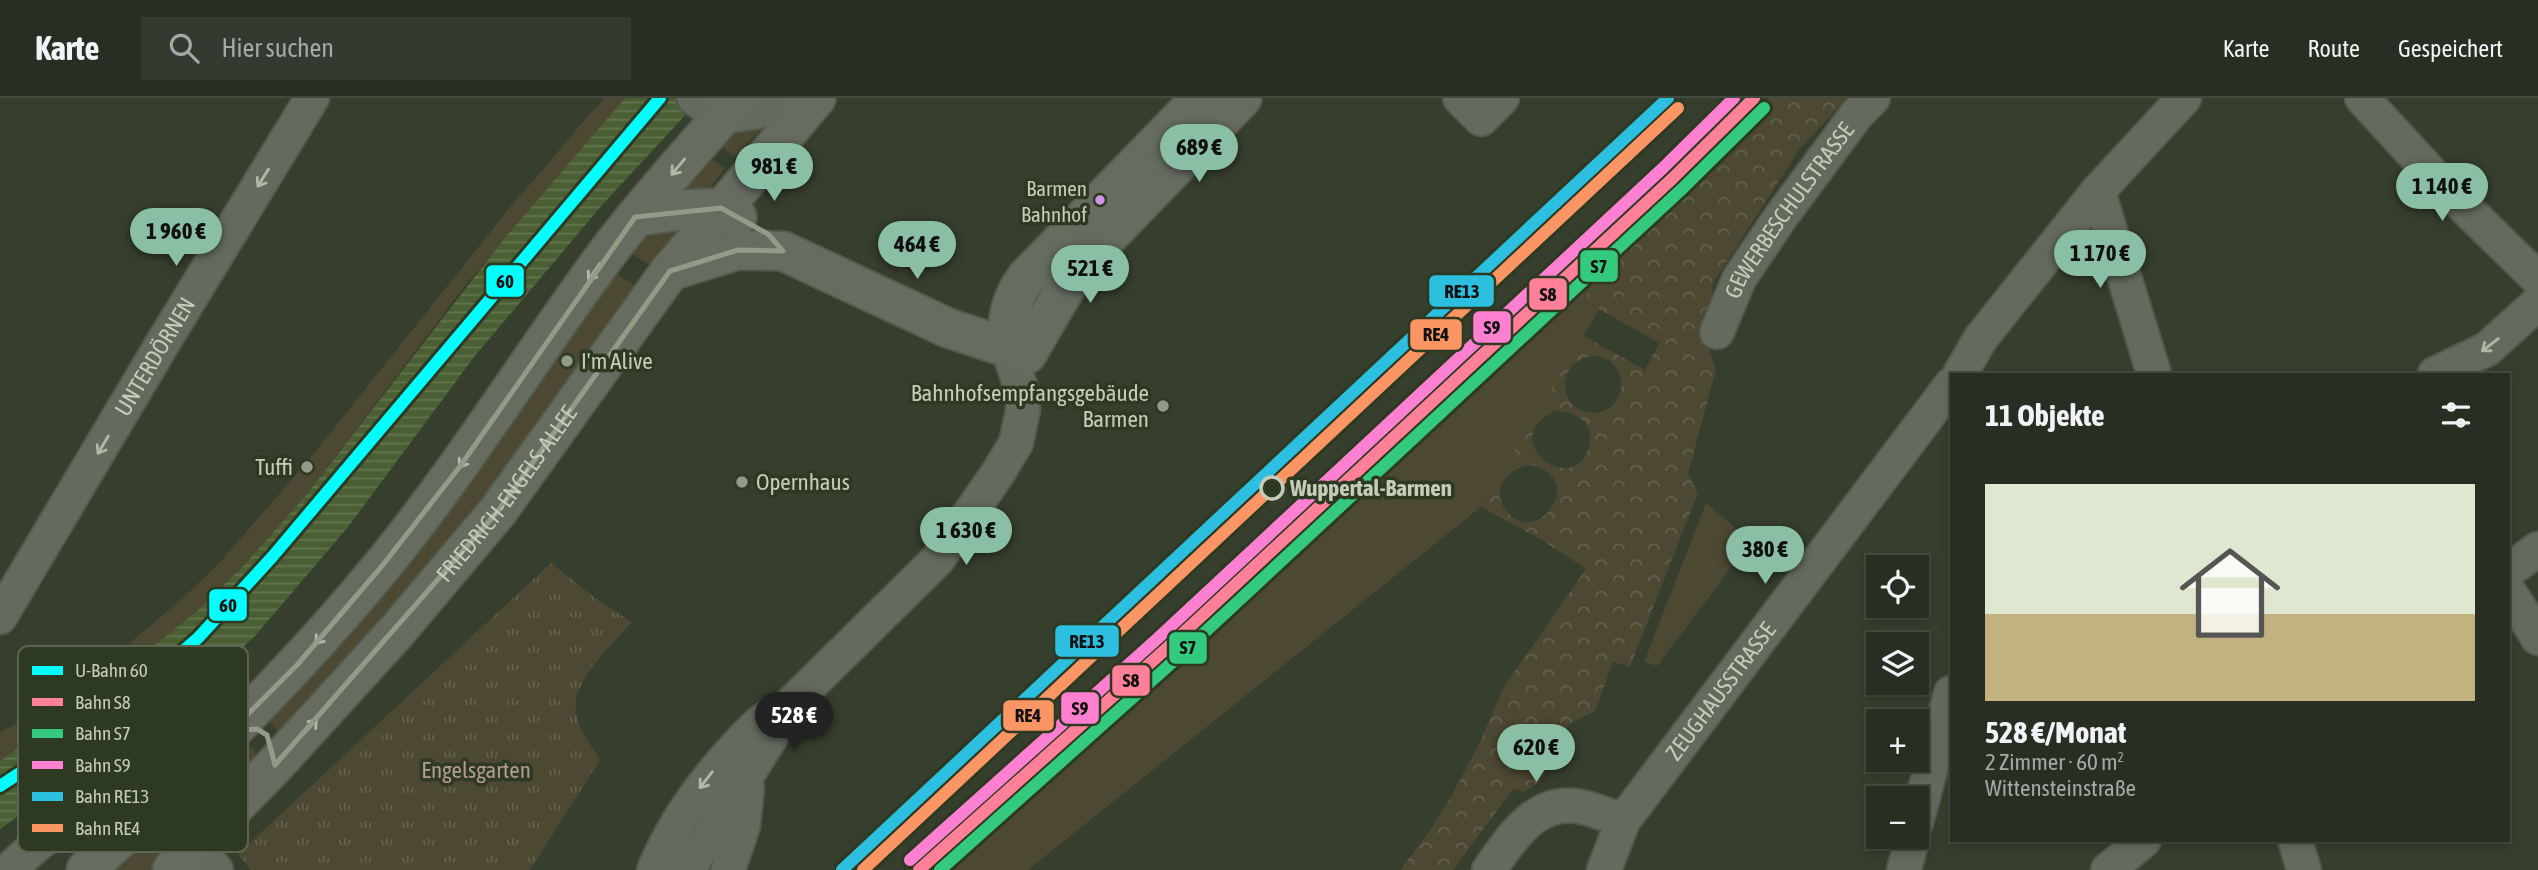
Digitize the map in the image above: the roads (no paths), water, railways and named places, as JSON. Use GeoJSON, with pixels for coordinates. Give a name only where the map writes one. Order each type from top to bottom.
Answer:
{"type":"FeatureCollection","features":[{"type":"Feature","properties":{"kind":"main road","name":"FRIEDRICH-ENGELS-ALLEE"},"geometry":{"type":"LineString","coordinates":[[248,797],[397,631],[498,511],[670,271],[816,98]]}},
{"type":"Feature","properties":{"kind":"main road"},"geometry":{"type":"LineString","coordinates":[[1018,361],[1008,317],[1017,291],[1026,278],[1201,98]]}},
{"type":"Feature","properties":{"kind":"main road"},"geometry":{"type":"LineString","coordinates":[[1018,361],[1090,255],[1242,98]]}},
{"type":"Feature","properties":{"kind":"main road"},"geometry":{"type":"LineString","coordinates":[[248,714],[298,664],[382,566],[461,465],[599,265],[715,105]]}},
{"type":"Feature","properties":{"kind":"main road"},"geometry":{"type":"LineString","coordinates":[[635,217],[690,209],[722,208],[768,234],[783,251],[1018,361]]}},
{"type":"Feature","properties":{"kind":"main road"},"geometry":{"type":"LineString","coordinates":[[670,271],[738,250],[783,251]]}},
{"type":"Feature","properties":{"kind":"main road"},"geometry":{"type":"LineString","coordinates":[[248,730],[257,729],[267,735],[274,749],[275,765]]}},
{"type":"Feature","properties":{"kind":"main road"},"geometry":{"type":"LineString","coordinates":[[86,870],[106,852]]}},
{"type":"Feature","properties":{"kind":"street","name":"UNTERDÖRNEN"},"geometry":{"type":"LineString","coordinates":[[0,617],[312,98]]}},
{"type":"Feature","properties":{"kind":"street"},"geometry":{"type":"LineString","coordinates":[[715,105],[757,112],[794,98]]}},
{"type":"Feature","properties":{"kind":"street","name":"GEWERBESCHULSTRASSE"},"geometry":{"type":"LineString","coordinates":[[1717,332],[1739,279],[1780,218],[1857,114],[1873,98]]}},
{"type":"Feature","properties":{"kind":"street"},"geometry":{"type":"LineString","coordinates":[[1960,373],[1981,338],[2098,191],[2184,98]]}},
{"type":"Feature","properties":{"kind":"street"},"geometry":{"type":"LineString","coordinates":[[2362,98],[2444,187],[2538,279]]}},
{"type":"Feature","properties":{"kind":"street"},"geometry":{"type":"LineString","coordinates":[[2098,191],[2154,373]]}},
{"type":"Feature","properties":{"kind":"street"},"geometry":{"type":"LineString","coordinates":[[2437,373],[2487,349],[2538,303]]}},
{"type":"Feature","properties":{"kind":"street"},"geometry":{"type":"LineString","coordinates":[[1981,338],[1989,373]]}},
{"type":"Feature","properties":{"kind":"street"},"geometry":{"type":"LineString","coordinates":[[688,870],[792,703],[938,559],[975,509],[1018,436],[1023,410],[1018,361]]}},
{"type":"Feature","properties":{"kind":"street","name":"ZEUGHAUSSTRASSE"},"geometry":{"type":"LineString","coordinates":[[1604,870],[1623,821],[1950,386]]}},
{"type":"Feature","properties":{"kind":"street"},"geometry":{"type":"LineString","coordinates":[[2510,570],[2538,549]]}},
{"type":"Feature","properties":{"kind":"street"},"geometry":{"type":"LineString","coordinates":[[2510,593],[2538,638]]}},
{"type":"Feature","properties":{"kind":"street"},"geometry":{"type":"LineString","coordinates":[[1926,786],[1950,697]]}},
{"type":"Feature","properties":{"kind":"street"},"geometry":{"type":"LineString","coordinates":[[658,860],[688,804],[711,773],[762,720],[792,703]]}},
{"type":"Feature","properties":{"kind":"street"},"geometry":{"type":"LineString","coordinates":[[728,870],[743,826],[750,772]]}},
{"type":"Feature","properties":{"kind":"street"},"geometry":{"type":"LineString","coordinates":[[1489,870],[1525,823],[1533,816],[1553,807],[1583,807],[1623,821]]}},
{"type":"Feature","properties":{"kind":"street"},"geometry":{"type":"LineString","coordinates":[[2108,870],[2142,842]]}},
{"type":"Feature","properties":{"kind":"street"},"geometry":{"type":"LineString","coordinates":[[2296,842],[2304,870]]}},
{"type":"Feature","properties":{"kind":"street"},"geometry":{"type":"LineString","coordinates":[[1904,870],[1910,849]]}},
{"type":"Feature","properties":{"kind":"street"},"geometry":{"type":"LineString","coordinates":[[9,870],[29,852]]}},
{"type":"Feature","properties":{"kind":"metro line","name":"60"},"geometry":{"type":"LineString","coordinates":[[189,646],[273,556],[660,98]]}},
{"type":"Feature","properties":{"kind":"metro line","name":"60"},"geometry":{"type":"LineString","coordinates":[[0,786],[18,774]]}},
{"type":"Feature","properties":{"kind":"rail line","name":"RE13"},"geometry":{"type":"LineString","coordinates":[[842,870],[1668,98]]}},
{"type":"Feature","properties":{"kind":"rail line","name":"S9"},"geometry":{"type":"LineString","coordinates":[[910,860],[1157,639],[1663,168],[1734,98]]}},
{"type":"Feature","properties":{"kind":"rail line","name":"S8"},"geometry":{"type":"LineString","coordinates":[[919,870],[1166,649],[1673,178],[1754,98]]}},
{"type":"Feature","properties":{"kind":"rail line","name":"RE4"},"geometry":{"type":"LineString","coordinates":[[863,870],[1678,108]]}},
{"type":"Feature","properties":{"kind":"rail line","name":"S7"},"geometry":{"type":"LineString","coordinates":[[940,870],[1176,659],[1683,188],[1764,108]]}},
{"type":"Feature","properties":{"kind":"place","name":"Barmen Bahnhof"},"geometry":{"type":"Point","coordinates":[1100,200]}},
{"type":"Feature","properties":{"kind":"place","name":"I'm Alive"},"geometry":{"type":"Point","coordinates":[567,361]}},
{"type":"Feature","properties":{"kind":"place","name":"Bahnhofsempfangsgebäude Barmen"},"geometry":{"type":"Point","coordinates":[1163,406]}},
{"type":"Feature","properties":{"kind":"place","name":"Tuffi"},"geometry":{"type":"Point","coordinates":[307,467]}},
{"type":"Feature","properties":{"kind":"place","name":"Opernhaus"},"geometry":{"type":"Point","coordinates":[742,482]}},
{"type":"Feature","properties":{"kind":"place","name":"Wuppertal-Barmen"},"geometry":{"type":"Point","coordinates":[1272,488]}},
{"type":"Feature","properties":{"kind":"park label","name":"Engelsgarten"},"geometry":{"type":"Point","coordinates":[476,770]}}]}
